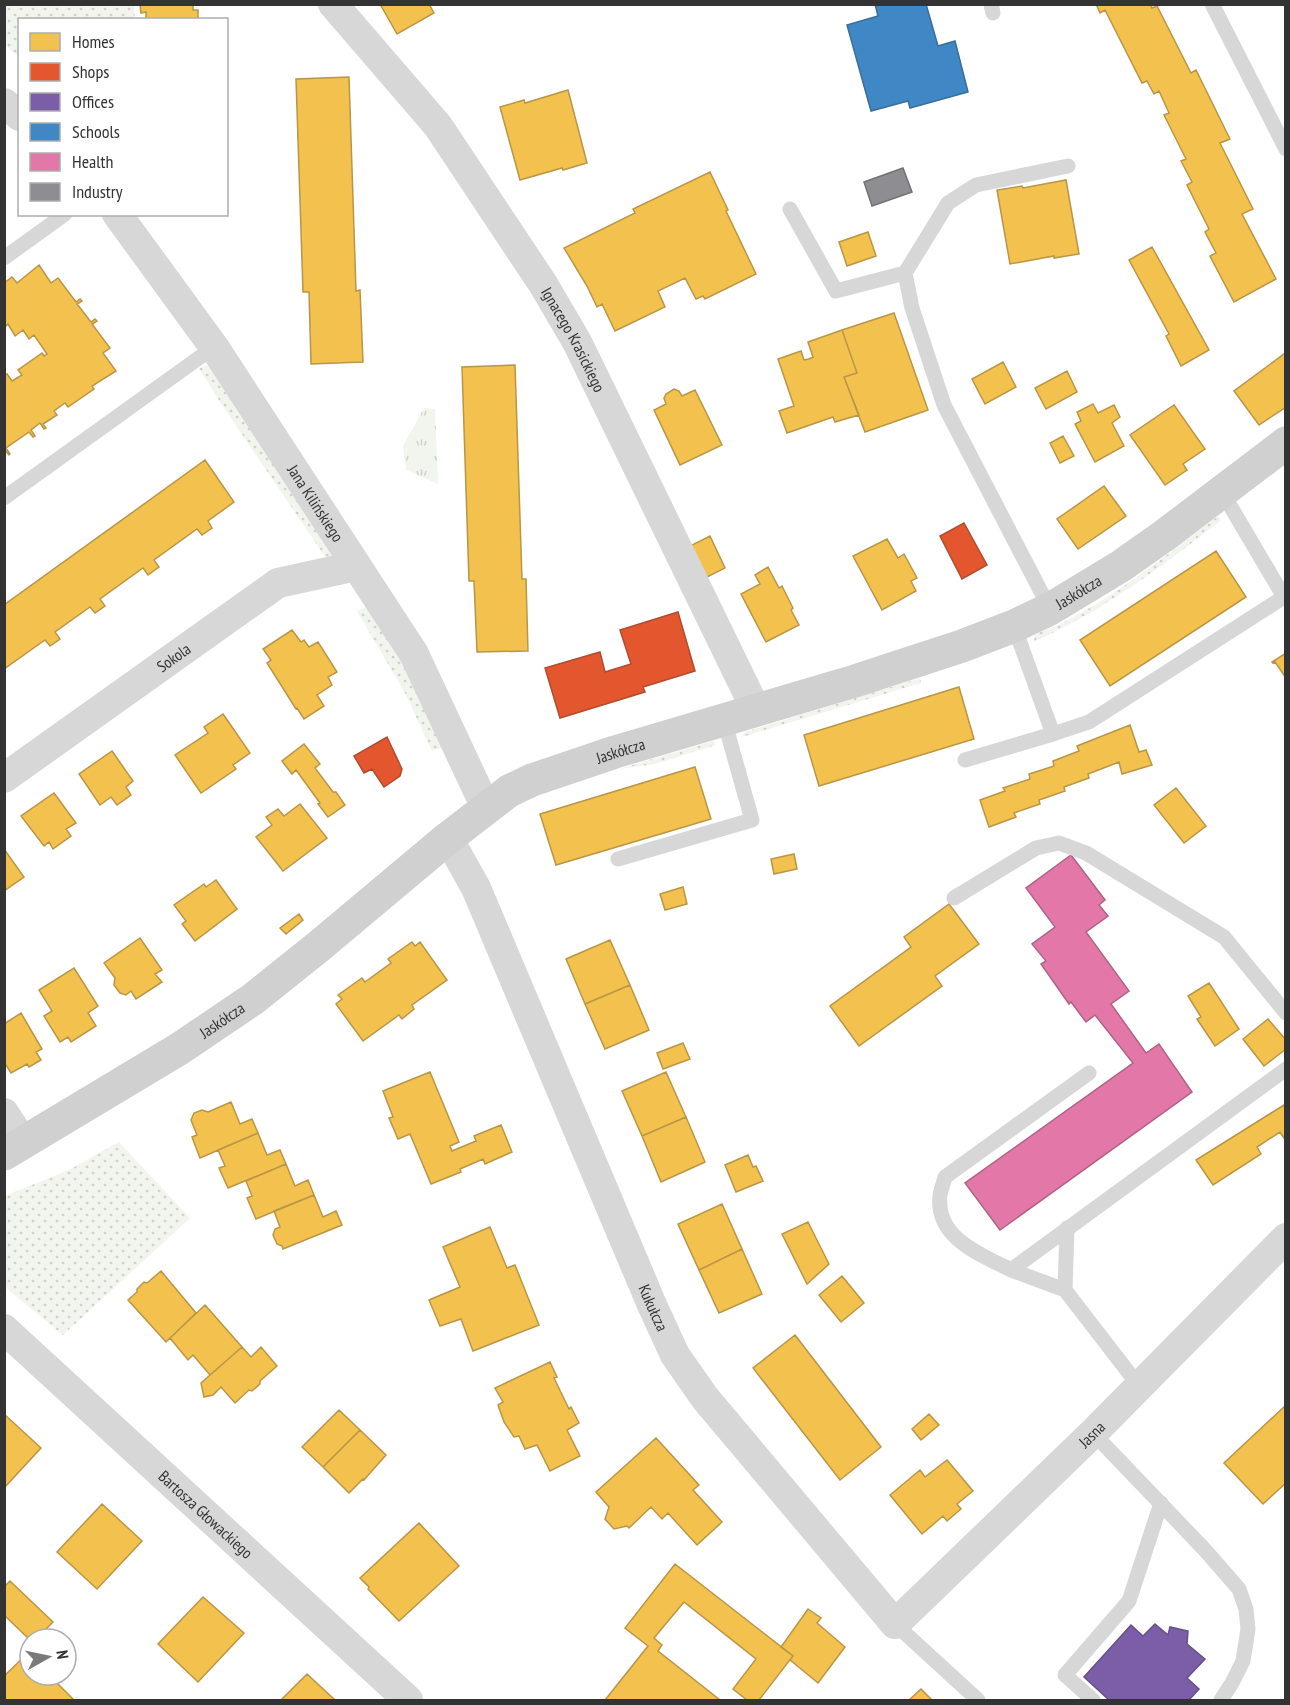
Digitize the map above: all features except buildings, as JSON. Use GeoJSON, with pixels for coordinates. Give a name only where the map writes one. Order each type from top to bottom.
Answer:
{"type":"FeatureCollection","features":[{"type":"Feature","properties":{"kind":"street","name":"Ignacego Krasickiego"},"geometry":{"type":"LineString","coordinates":[[333,4],[438,126],[543,284],[577,342],[756,710]]}},
{"type":"Feature","properties":{"kind":"street"},"geometry":{"type":"LineString","coordinates":[[4,103],[18,114]]}},
{"type":"Feature","properties":{"kind":"street","name":"Jana Kilińskiego"},"geometry":{"type":"LineString","coordinates":[[118,216],[214,347],[414,654],[486,808]]}},
{"type":"Feature","properties":{"kind":"street","name":"Jaskółcza"},"geometry":{"type":"LineString","coordinates":[[14,1148],[179,1049],[252,999],[448,838],[509,791],[532,780],[615,752],[878,673],[962,646],[1014,626],[1050,609],[1121,566],[1286,443]]}},
{"type":"Feature","properties":{"kind":"street","name":"Sokola"},"geometry":{"type":"LineString","coordinates":[[4,778],[278,583],[356,566]]}},
{"type":"Feature","properties":{"kind":"street","name":"Kukułcza"},"geometry":{"type":"LineString","coordinates":[[448,838],[481,901],[675,1355],[705,1398],[894,1624]]}},
{"type":"Feature","properties":{"kind":"street"},"geometry":{"type":"LineString","coordinates":[[4,1113],[14,1148]]}},
{"type":"Feature","properties":{"kind":"street","name":"Jasna"},"geometry":{"type":"LineString","coordinates":[[894,1624],[1093,1433],[1286,1238]]}},
{"type":"Feature","properties":{"kind":"street","name":"Bartosza Głowackiego"},"geometry":{"type":"LineString","coordinates":[[4,1329],[408,1701]]}},
{"type":"Feature","properties":{"kind":"lane"},"geometry":{"type":"LineString","coordinates":[[1212,4],[1286,149]]}},
{"type":"Feature","properties":{"kind":"lane"},"geometry":{"type":"LineString","coordinates":[[1050,609],[944,405],[912,308],[905,273],[948,203],[976,185],[1068,166]]}},
{"type":"Feature","properties":{"kind":"lane"},"geometry":{"type":"LineString","coordinates":[[790,209],[836,291],[905,273]]}},
{"type":"Feature","properties":{"kind":"lane"},"geometry":{"type":"LineString","coordinates":[[4,258],[62,216]]}},
{"type":"Feature","properties":{"kind":"lane"},"geometry":{"type":"LineString","coordinates":[[4,498],[214,347]]}},
{"type":"Feature","properties":{"kind":"lane"},"geometry":{"type":"LineString","coordinates":[[965,760],[1089,722],[1284,597],[1221,492]]}},
{"type":"Feature","properties":{"kind":"lane"},"geometry":{"type":"LineString","coordinates":[[1014,626],[1053,734]]}},
{"type":"Feature","properties":{"kind":"lane"},"geometry":{"type":"LineString","coordinates":[[618,859],[752,820],[724,720]]}},
{"type":"Feature","properties":{"kind":"lane"},"geometry":{"type":"LineString","coordinates":[[954,898],[1035,848],[1059,843],[1086,853],[1224,937],[1286,1013]]}},
{"type":"Feature","properties":{"kind":"lane"},"geometry":{"type":"LineString","coordinates":[[1011,1270],[1286,1069]]}},
{"type":"Feature","properties":{"kind":"lane"},"geometry":{"type":"LineString","coordinates":[[1089,1073],[945,1177],[940,1194],[941,1215],[953,1236],[968,1249],[1011,1270],[1065,1290],[1139,1386]]}},
{"type":"Feature","properties":{"kind":"lane"},"geometry":{"type":"LineString","coordinates":[[1065,1290],[1067,1228]]}},
{"type":"Feature","properties":{"kind":"lane"},"geometry":{"type":"LineString","coordinates":[[1093,1433],[1205,1550],[1239,1589],[1246,1609],[1248,1629],[1243,1661],[1221,1701]]}},
{"type":"Feature","properties":{"kind":"lane"},"geometry":{"type":"LineString","coordinates":[[1093,1701],[1065,1675],[1130,1600],[1161,1503]]}},
{"type":"Feature","properties":{"kind":"lane","name":"Kukułcza"},"geometry":{"type":"LineString","coordinates":[[894,1624],[978,1701]]}},
{"type":"Feature","properties":{"kind":"green space"},"geometry":{"type":"Polygon","coordinates":[[[4,5],[134,5],[135,18],[18,18],[18,56],[5,45],[4,5]]]}},
{"type":"Feature","properties":{"kind":"green space"},"geometry":{"type":"Polygon","coordinates":[[[207,365],[338,558],[328,561],[220,402],[199,368],[207,365]]]}},
{"type":"Feature","properties":{"kind":"green space"},"geometry":{"type":"Polygon","coordinates":[[[424,408],[435,409],[438,484],[406,470],[403,446],[424,408]]]}},
{"type":"Feature","properties":{"kind":"green space"},"geometry":{"type":"Polygon","coordinates":[[[1218,516],[1221,520],[1176,555],[1107,603],[1033,642],[1036,634],[1070,619],[1109,596],[1218,516]]]}},
{"type":"Feature","properties":{"kind":"green space"},"geometry":{"type":"Polygon","coordinates":[[[368,606],[412,681],[443,747],[432,751],[405,693],[357,611],[368,606]]]}},
{"type":"Feature","properties":{"kind":"green space"},"geometry":{"type":"Polygon","coordinates":[[[920,678],[921,683],[742,737],[745,732],[920,678]]]}},
{"type":"Feature","properties":{"kind":"green space"},"geometry":{"type":"Polygon","coordinates":[[[713,741],[716,745],[655,764],[619,769],[713,741]]]}},
{"type":"Feature","properties":{"kind":"green space"},"geometry":{"type":"Polygon","coordinates":[[[119,1142],[190,1218],[63,1335],[5,1287],[5,1196],[69,1170],[119,1142]]]}}]}
